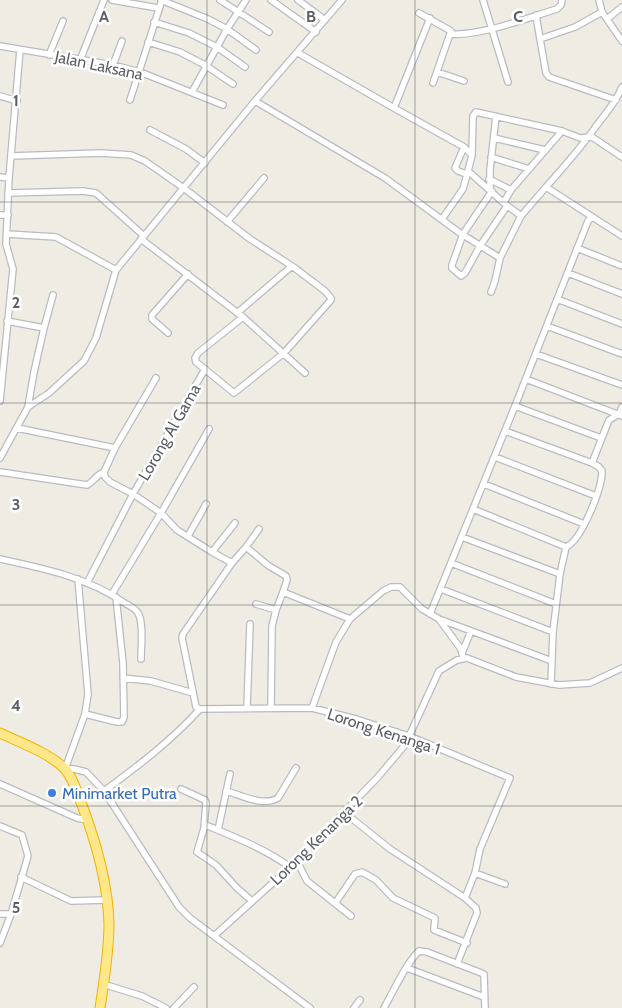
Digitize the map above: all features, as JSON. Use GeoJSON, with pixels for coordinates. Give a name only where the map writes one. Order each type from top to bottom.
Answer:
{"type":"FeatureCollection","features":[{"type":"Feature","properties":{"kind":"highway"},"geometry":{"type":"LineString","coordinates":[[0,733],[48,756],[66,769],[87,820],[99,861],[107,900],[108,938],[100,1008]]}},
{"type":"Feature","properties":{"kind":"street"},"geometry":{"type":"LineString","coordinates":[[80,60],[104,0]]}},
{"type":"Feature","properties":{"kind":"street"},"geometry":{"type":"LineString","coordinates":[[112,0],[158,8]]}},
{"type":"Feature","properties":{"kind":"street"},"geometry":{"type":"LineString","coordinates":[[130,100],[161,0],[227,28],[256,50]]}},
{"type":"Feature","properties":{"kind":"street"},"geometry":{"type":"LineString","coordinates":[[220,0],[269,32]]}},
{"type":"Feature","properties":{"kind":"street"},"geometry":{"type":"LineString","coordinates":[[192,92],[205,65],[246,0]]}},
{"type":"Feature","properties":{"kind":"street"},"geometry":{"type":"LineString","coordinates":[[271,0],[316,32]]}},
{"type":"Feature","properties":{"kind":"street"},"geometry":{"type":"LineString","coordinates":[[298,0],[325,20]]}},
{"type":"Feature","properties":{"kind":"street"},"geometry":{"type":"LineString","coordinates":[[483,0],[508,82]]}},
{"type":"Feature","properties":{"kind":"street"},"geometry":{"type":"LineString","coordinates":[[451,34],[464,35],[557,9],[561,5],[562,0]]}},
{"type":"Feature","properties":{"kind":"street"},"geometry":{"type":"LineString","coordinates":[[599,0],[602,12],[622,41]]}},
{"type":"Feature","properties":{"kind":"street"},"geometry":{"type":"LineString","coordinates":[[28,407],[50,393],[84,361],[96,338],[116,270],[185,189],[255,101],[316,32],[339,1]]}},
{"type":"Feature","properties":{"kind":"street"},"geometry":{"type":"LineString","coordinates":[[607,19],[622,7]]}},
{"type":"Feature","properties":{"kind":"street"},"geometry":{"type":"LineString","coordinates":[[540,39],[569,30],[602,12]]}},
{"type":"Feature","properties":{"kind":"street"},"geometry":{"type":"LineString","coordinates":[[419,13],[449,28],[451,31],[433,83]]}},
{"type":"Feature","properties":{"kind":"street"},"geometry":{"type":"LineString","coordinates":[[536,15],[546,73],[550,77],[616,100]]}},
{"type":"Feature","properties":{"kind":"street"},"geometry":{"type":"LineString","coordinates":[[394,108],[430,18]]}},
{"type":"Feature","properties":{"kind":"street"},"geometry":{"type":"LineString","coordinates":[[49,55],[63,21]]}},
{"type":"Feature","properties":{"kind":"street"},"geometry":{"type":"LineString","coordinates":[[154,22],[189,33],[217,47],[245,67]]}},
{"type":"Feature","properties":{"kind":"street"},"geometry":{"type":"LineString","coordinates":[[112,65],[122,41]]}},
{"type":"Feature","properties":{"kind":"street"},"geometry":{"type":"LineString","coordinates":[[148,42],[180,52],[205,65],[233,84]]}},
{"type":"Feature","properties":{"kind":"street","name":"Jalan Laksana"},"geometry":{"type":"LineString","coordinates":[[0,46],[112,65],[140,72],[223,105]]}},
{"type":"Feature","properties":{"kind":"street"},"geometry":{"type":"LineString","coordinates":[[0,401],[14,269],[6,244],[9,178],[20,50]]}},
{"type":"Feature","properties":{"kind":"street"},"geometry":{"type":"LineString","coordinates":[[298,52],[464,146],[472,155]]}},
{"type":"Feature","properties":{"kind":"street"},"geometry":{"type":"LineString","coordinates":[[437,72],[464,81]]}},
{"type":"Feature","properties":{"kind":"street"},"geometry":{"type":"LineString","coordinates":[[491,292],[500,258],[521,216],[590,136],[616,100],[622,87]]}},
{"type":"Feature","properties":{"kind":"street"},"geometry":{"type":"LineString","coordinates":[[0,96],[17,101]]}},
{"type":"Feature","properties":{"kind":"street"},"geometry":{"type":"LineString","coordinates":[[255,101],[385,178],[480,246],[500,258]]}},
{"type":"Feature","properties":{"kind":"street"},"geometry":{"type":"LineString","coordinates":[[442,219],[463,189],[472,155],[474,113],[482,112],[562,131],[580,138],[590,136],[622,157]]}},
{"type":"Feature","properties":{"kind":"street"},"geometry":{"type":"LineString","coordinates":[[496,116],[489,179],[491,190],[463,234],[452,265],[452,268],[460,276],[465,273],[506,204],[512,190],[562,131]]}},
{"type":"Feature","properties":{"kind":"street"},"geometry":{"type":"LineString","coordinates":[[150,130],[186,149],[205,164]]}},
{"type":"Feature","properties":{"kind":"street"},"geometry":{"type":"LineString","coordinates":[[494,138],[545,150]]}},
{"type":"Feature","properties":{"kind":"street"},"geometry":{"type":"LineString","coordinates":[[464,146],[455,168],[458,171],[467,172],[521,216]]}},
{"type":"Feature","properties":{"kind":"street"},"geometry":{"type":"LineString","coordinates":[[12,156],[93,153],[131,155],[145,161],[250,239],[292,266],[330,296],[330,300],[284,353],[235,393],[196,362],[196,355],[292,266]]}},
{"type":"Feature","properties":{"kind":"street"},"geometry":{"type":"LineString","coordinates":[[491,157],[529,169]]}},
{"type":"Feature","properties":{"kind":"street"},"geometry":{"type":"LineString","coordinates":[[0,177],[9,178]]}},
{"type":"Feature","properties":{"kind":"street"},"geometry":{"type":"LineString","coordinates":[[228,222],[264,178]]}},
{"type":"Feature","properties":{"kind":"street"},"geometry":{"type":"LineString","coordinates":[[489,179],[512,190]]}},
{"type":"Feature","properties":{"kind":"street"},"geometry":{"type":"LineString","coordinates":[[546,187],[622,236]]}},
{"type":"Feature","properties":{"kind":"street"},"geometry":{"type":"LineString","coordinates":[[8,193],[83,191],[96,193],[142,238],[240,315],[305,373]]}},
{"type":"Feature","properties":{"kind":"street"},"geometry":{"type":"LineString","coordinates":[[0,215],[8,215]]}},
{"type":"Feature","properties":{"kind":"street"},"geometry":{"type":"LineString","coordinates":[[430,614],[495,457],[577,248],[592,217]]}},
{"type":"Feature","properties":{"kind":"street"},"geometry":{"type":"LineString","coordinates":[[7,234],[56,237],[116,270]]}},
{"type":"Feature","properties":{"kind":"street"},"geometry":{"type":"LineString","coordinates":[[577,248],[622,266]]}},
{"type":"Feature","properties":{"kind":"street"},"geometry":{"type":"LineString","coordinates":[[568,272],[622,294]]}},
{"type":"Feature","properties":{"kind":"street"},"geometry":{"type":"LineString","coordinates":[[168,333],[152,319],[152,314],[188,274]]}},
{"type":"Feature","properties":{"kind":"street"},"geometry":{"type":"LineString","coordinates":[[0,458],[28,407],[44,328],[54,295]]}},
{"type":"Feature","properties":{"kind":"street"},"geometry":{"type":"LineString","coordinates":[[557,299],[622,324]]}},
{"type":"Feature","properties":{"kind":"street"},"geometry":{"type":"LineString","coordinates":[[7,321],[44,328]]}},
{"type":"Feature","properties":{"kind":"street"},"geometry":{"type":"LineString","coordinates":[[547,326],[622,354]]}},
{"type":"Feature","properties":{"kind":"street"},"geometry":{"type":"LineString","coordinates":[[536,354],[622,385]]}},
{"type":"Feature","properties":{"kind":"street","name":"Lorong Al Gama"},"geometry":{"type":"LineString","coordinates":[[87,583],[133,494],[205,369]]}},
{"type":"Feature","properties":{"kind":"street"},"geometry":{"type":"LineString","coordinates":[[0,472],[90,483],[97,475],[104,472],[115,448],[156,378]]}},
{"type":"Feature","properties":{"kind":"street"},"geometry":{"type":"LineString","coordinates":[[526,379],[620,416]]}},
{"type":"Feature","properties":{"kind":"street"},"geometry":{"type":"LineString","coordinates":[[515,406],[601,438]]}},
{"type":"Feature","properties":{"kind":"street"},"geometry":{"type":"LineString","coordinates":[[620,416],[622,407]]}},
{"type":"Feature","properties":{"kind":"street"},"geometry":{"type":"LineString","coordinates":[[592,463],[609,420],[620,416]]}},
{"type":"Feature","properties":{"kind":"street"},"geometry":{"type":"LineString","coordinates":[[17,428],[115,448]]}},
{"type":"Feature","properties":{"kind":"street"},"geometry":{"type":"LineString","coordinates":[[84,714],[113,722],[122,722],[124,717],[123,678],[120,632],[114,596],[209,429]]}},
{"type":"Feature","properties":{"kind":"street"},"geometry":{"type":"LineString","coordinates":[[505,431],[592,463],[599,467],[602,473],[596,496],[584,524],[573,543],[566,548],[556,604],[551,684]]}},
{"type":"Feature","properties":{"kind":"street"},"geometry":{"type":"LineString","coordinates":[[0,448],[0,458]]}},
{"type":"Feature","properties":{"kind":"street"},"geometry":{"type":"LineString","coordinates":[[495,457],[596,496]]}},
{"type":"Feature","properties":{"kind":"street"},"geometry":{"type":"LineString","coordinates":[[104,472],[110,482],[133,494],[161,513],[177,530],[232,563]]}},
{"type":"Feature","properties":{"kind":"street"},"geometry":{"type":"LineString","coordinates":[[484,484],[584,524]]}},
{"type":"Feature","properties":{"kind":"street"},"geometry":{"type":"LineString","coordinates":[[188,536],[206,504]]}},
{"type":"Feature","properties":{"kind":"street"},"geometry":{"type":"LineString","coordinates":[[473,509],[566,548]]}},
{"type":"Feature","properties":{"kind":"street"},"geometry":{"type":"LineString","coordinates":[[212,552],[235,523]]}},
{"type":"Feature","properties":{"kind":"street"},"geometry":{"type":"LineString","coordinates":[[104,791],[147,760],[180,731],[200,709],[196,707],[182,638],[183,634],[258,529]]}},
{"type":"Feature","properties":{"kind":"street"},"geometry":{"type":"LineString","coordinates":[[462,537],[560,574]]}},
{"type":"Feature","properties":{"kind":"street"},"geometry":{"type":"LineString","coordinates":[[246,548],[268,566],[286,576],[287,580],[272,626],[270,707]]}},
{"type":"Feature","properties":{"kind":"street"},"geometry":{"type":"LineString","coordinates":[[0,559],[78,579],[114,596],[139,614],[141,619],[141,659]]}},
{"type":"Feature","properties":{"kind":"street"},"geometry":{"type":"LineString","coordinates":[[451,563],[556,604]]}},
{"type":"Feature","properties":{"kind":"street"},"geometry":{"type":"LineString","coordinates":[[78,579],[88,694],[84,714],[66,769],[86,772],[104,791],[179,907],[190,918],[310,1008]]}},
{"type":"Feature","properties":{"kind":"street"},"geometry":{"type":"LineString","coordinates":[[312,708],[336,642],[350,619],[383,592],[396,586],[400,587],[422,609],[439,619],[552,661]]}},
{"type":"Feature","properties":{"kind":"street"},"geometry":{"type":"LineString","coordinates":[[441,590],[553,632]]}},
{"type":"Feature","properties":{"kind":"street"},"geometry":{"type":"LineString","coordinates":[[283,592],[350,619]]}},
{"type":"Feature","properties":{"kind":"street"},"geometry":{"type":"LineString","coordinates":[[256,604],[276,610]]}},
{"type":"Feature","properties":{"kind":"street"},"geometry":{"type":"LineString","coordinates":[[439,619],[462,656],[516,677],[551,684],[590,683],[607,677],[622,668]]}},
{"type":"Feature","properties":{"kind":"street"},"geometry":{"type":"LineString","coordinates":[[247,708],[250,624]]}},
{"type":"Feature","properties":{"kind":"street"},"geometry":{"type":"LineString","coordinates":[[462,656],[471,631]]}},
{"type":"Feature","properties":{"kind":"street","name":"Lorong Kenanga 2"},"geometry":{"type":"LineString","coordinates":[[214,936],[297,861],[378,777],[405,745],[439,671],[462,656]]}},
{"type":"Feature","properties":{"kind":"street"},"geometry":{"type":"LineString","coordinates":[[123,678],[150,681],[193,693]]}},
{"type":"Feature","properties":{"kind":"street","name":"Lorong Kenanga 1"},"geometry":{"type":"LineString","coordinates":[[200,709],[312,708],[356,719],[409,736],[510,778],[480,849],[475,873]]}},
{"type":"Feature","properties":{"kind":"street"},"geometry":{"type":"LineString","coordinates":[[226,791],[261,801],[274,800],[278,798],[296,768]]}},
{"type":"Feature","properties":{"kind":"street"},"geometry":{"type":"LineString","coordinates":[[218,830],[230,774]]}},
{"type":"Feature","properties":{"kind":"street"},"geometry":{"type":"LineString","coordinates":[[0,784],[77,818],[87,820]]}},
{"type":"Feature","properties":{"kind":"street"},"geometry":{"type":"LineString","coordinates":[[181,789],[205,800],[206,803],[207,811],[204,828],[197,852],[216,865],[252,901]]}},
{"type":"Feature","properties":{"kind":"street"},"geometry":{"type":"LineString","coordinates":[[344,813],[390,849],[465,898],[476,908],[477,911],[467,943],[457,964]]}},
{"type":"Feature","properties":{"kind":"street"},"geometry":{"type":"LineString","coordinates":[[0,826],[22,834],[28,856],[11,914],[0,943]]}},
{"type":"Feature","properties":{"kind":"street"},"geometry":{"type":"LineString","coordinates":[[204,828],[208,826],[260,848],[290,867]]}},
{"type":"Feature","properties":{"kind":"street"},"geometry":{"type":"LineString","coordinates":[[297,861],[307,881],[336,902],[351,916]]}},
{"type":"Feature","properties":{"kind":"street"},"geometry":{"type":"LineString","coordinates":[[336,902],[355,874],[365,873],[376,880],[393,898],[434,918],[434,930],[467,943]]}},
{"type":"Feature","properties":{"kind":"street"},"geometry":{"type":"LineString","coordinates":[[465,898],[475,873],[504,884]]}},
{"type":"Feature","properties":{"kind":"street"},"geometry":{"type":"LineString","coordinates":[[21,877],[71,901],[107,900]]}},
{"type":"Feature","properties":{"kind":"street"},"geometry":{"type":"LineString","coordinates":[[0,914],[11,914]]}},
{"type":"Feature","properties":{"kind":"street"},"geometry":{"type":"LineString","coordinates":[[384,1008],[414,955],[419,952],[427,952],[484,974],[485,1008]]}},
{"type":"Feature","properties":{"kind":"street"},"geometry":{"type":"LineString","coordinates":[[407,968],[484,997]]}},
{"type":"Feature","properties":{"kind":"street"},"geometry":{"type":"LineString","coordinates":[[103,984],[142,996],[166,1008]]}},
{"type":"Feature","properties":{"kind":"street"},"geometry":{"type":"LineString","coordinates":[[174,1008],[194,987]]}},
{"type":"Feature","properties":{"kind":"street"},"geometry":{"type":"LineString","coordinates":[[354,1008],[360,1000]]}},
{"type":"Feature","properties":{"kind":"place","name":"Minimarket Putra"},"geometry":{"type":"Point","coordinates":[52,793]}}]}
